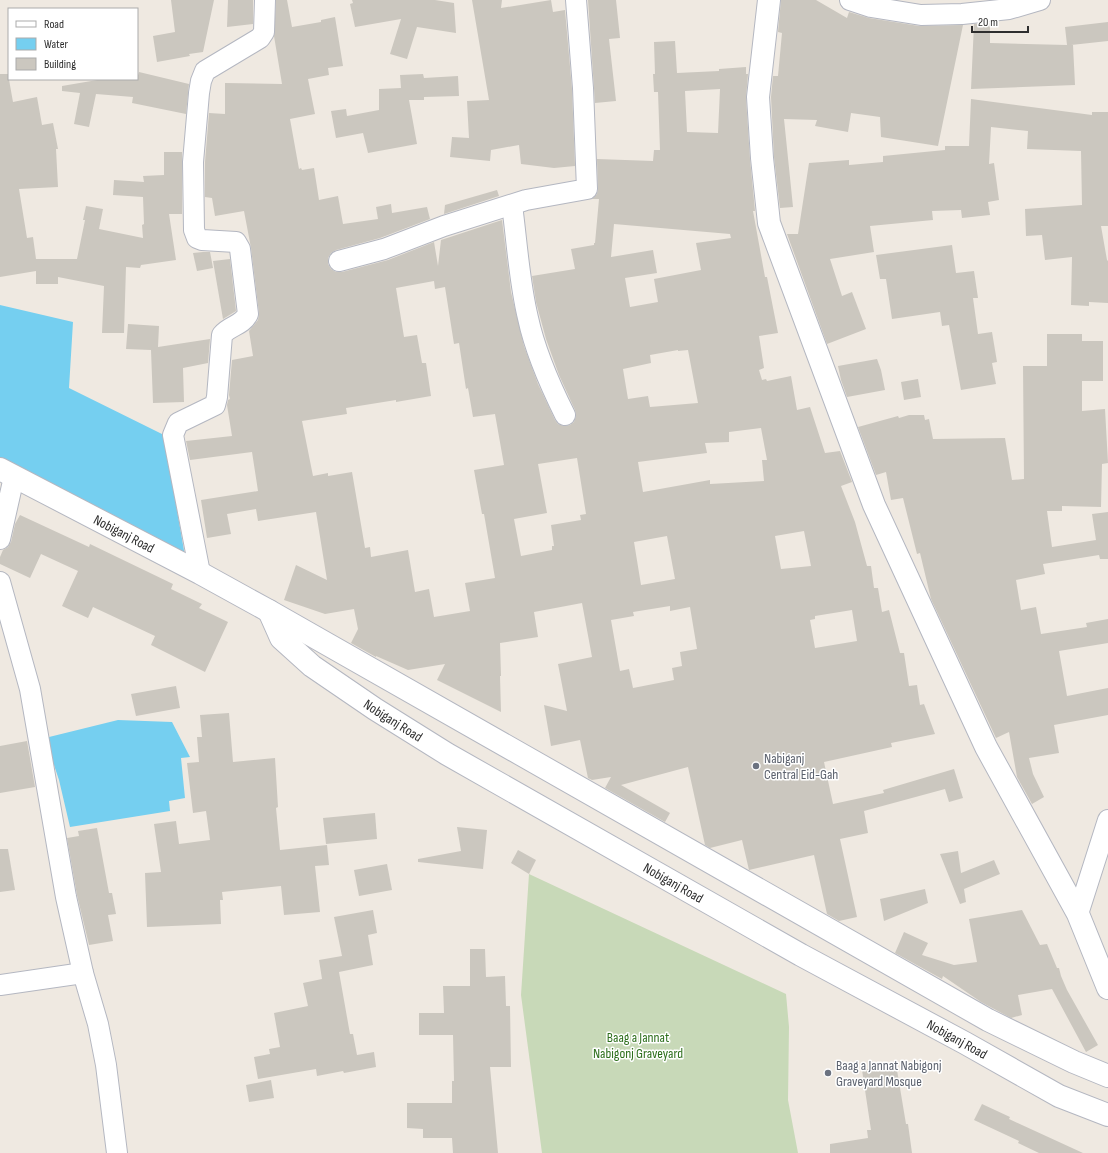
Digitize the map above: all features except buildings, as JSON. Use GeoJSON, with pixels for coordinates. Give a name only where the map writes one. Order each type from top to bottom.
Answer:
{"type":"FeatureCollection","features":[{"type":"Feature","properties":{"kind":"main road"},"geometry":{"type":"LineString","coordinates":[[769,0],[758,97],[762,158],[769,224],[874,504],[986,747],[1078,914],[1108,988]]}},
{"type":"Feature","properties":{"kind":"main road","name":"Nobiganj Road"},"geometry":{"type":"LineString","coordinates":[[7,473],[200,573],[269,611],[988,1020],[1074,1062],[1108,1076]]}},
{"type":"Feature","properties":{"kind":"main road","name":"Nobiganj Road"},"geometry":{"type":"LineString","coordinates":[[269,611],[281,638],[312,666],[375,709],[447,754],[801,955],[1060,1096],[1108,1115]]}},
{"type":"Feature","properties":{"kind":"street"},"geometry":{"type":"LineString","coordinates":[[200,573],[173,435],[178,423],[215,405],[217,397],[222,334],[226,329],[245,320],[248,314],[240,249],[236,242],[202,240],[197,238],[194,230],[193,162],[199,93],[201,81],[205,71],[260,38],[264,32],[265,0]]}},
{"type":"Feature","properties":{"kind":"street"},"geometry":{"type":"LineString","coordinates":[[339,261],[384,249],[444,226],[526,200],[587,189],[583,88],[576,0]]}},
{"type":"Feature","properties":{"kind":"street"},"geometry":{"type":"LineString","coordinates":[[850,0],[871,7],[921,15],[962,14],[1008,9],[1040,0]]}},
{"type":"Feature","properties":{"kind":"street"},"geometry":{"type":"LineString","coordinates":[[512,205],[528,318],[538,353],[565,415]]}},
{"type":"Feature","properties":{"kind":"street"},"geometry":{"type":"LineString","coordinates":[[0,539],[7,473]]}},
{"type":"Feature","properties":{"kind":"street"},"geometry":{"type":"LineString","coordinates":[[0,582],[30,689],[66,897],[83,973],[98,1024],[106,1065],[117,1153]]}},
{"type":"Feature","properties":{"kind":"street"},"geometry":{"type":"LineString","coordinates":[[1078,914],[1108,820]]}},
{"type":"Feature","properties":{"kind":"street"},"geometry":{"type":"LineString","coordinates":[[0,985],[83,973]]}},
{"type":"Feature","properties":{"kind":"green space","name":"Baag a Jannat Nabigonj Graveyard"},"geometry":{"type":"Polygon","coordinates":[[[529,874],[786,994],[789,1027],[788,1100],[798,1153],[542,1153],[521,995],[529,874]]]}},
{"type":"Feature","properties":{"kind":"water"},"geometry":{"type":"Polygon","coordinates":[[[0,305],[73,322],[69,388],[164,435],[186,562],[0,459],[0,305]]]}},
{"type":"Feature","properties":{"kind":"water"},"geometry":{"type":"Polygon","coordinates":[[[118,720],[172,722],[190,757],[181,758],[185,798],[169,801],[170,811],[70,827],[59,780],[45,738],[118,720]]]}},
{"type":"Feature","properties":{"kind":"place","name":"Nabiganj Central Eid-Gah"},"geometry":{"type":"Point","coordinates":[756,766]}},
{"type":"Feature","properties":{"kind":"place","name":"Baag a Jannat Nabigonj Graveyard Mosque"},"geometry":{"type":"Point","coordinates":[828,1073]}}]}
